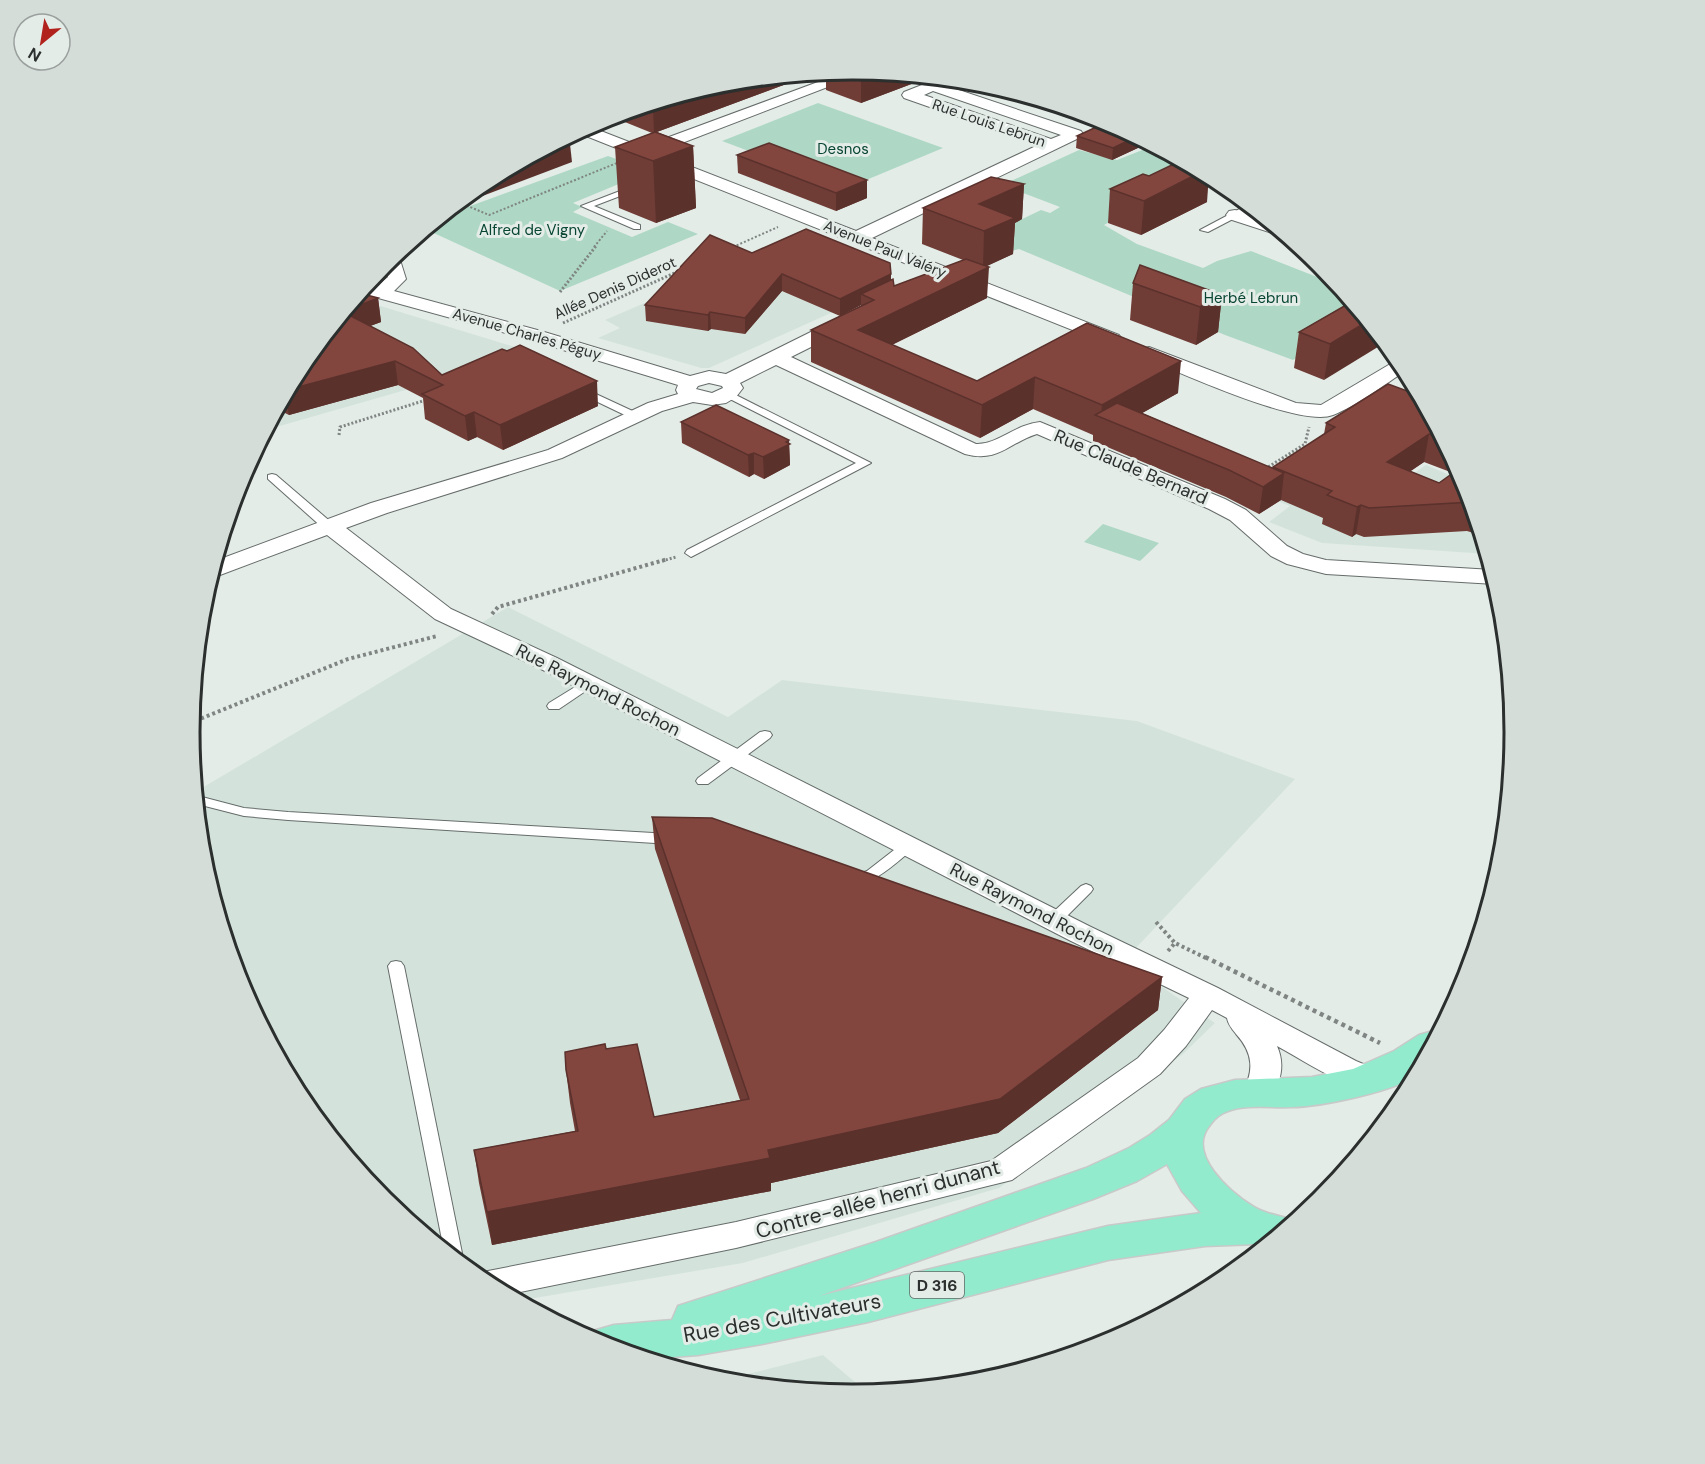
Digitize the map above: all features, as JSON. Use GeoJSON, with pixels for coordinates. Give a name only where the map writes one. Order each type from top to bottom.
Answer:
{"type":"FeatureCollection","features":[{"type":"Feature","properties":{"kind":"main road","name":"Rue des Cultivateurs"},"geometry":{"type":"LineString","coordinates":[[619,1341],[862,1265],[1096,1180],[1151,1156],[1183,1131],[1190,1119],[1214,1099],[1224,1096],[1324,1090],[1369,1079],[1421,1053]]}},
{"type":"Feature","properties":{"kind":"main road"},"geometry":{"type":"LineString","coordinates":[[1183,1131],[1181,1143],[1185,1161],[1197,1180],[1227,1212],[1269,1230]]}},
{"type":"Feature","properties":{"kind":"main road","name":"Rue des Cultivateurs"},"geometry":{"type":"LineString","coordinates":[[623,1343],[699,1335],[798,1318],[869,1303],[998,1269],[1136,1237],[1219,1227],[1269,1230]]}},
{"type":"Feature","properties":{"kind":"street"},"geometry":{"type":"LineString","coordinates":[[642,153],[832,80]]}},
{"type":"Feature","properties":{"kind":"street","name":"Rue Louis Lebrun"},"geometry":{"type":"LineString","coordinates":[[857,238],[1052,145],[1075,134],[932,86],[910,95],[1052,145]]}},
{"type":"Feature","properties":{"kind":"street","name":"Avenue Paul Valéry"},"geometry":{"type":"LineString","coordinates":[[593,134],[642,153],[678,173],[803,216],[945,274],[1299,410]]}},
{"type":"Feature","properties":{"kind":"street"},"geometry":{"type":"LineString","coordinates":[[1235,215],[1262,224]]}},
{"type":"Feature","properties":{"kind":"street"},"geometry":{"type":"LineString","coordinates":[[373,290],[397,279],[395,267]]}},
{"type":"Feature","properties":{"kind":"street"},"geometry":{"type":"LineString","coordinates":[[927,284],[945,274]]}},
{"type":"Feature","properties":{"kind":"street","name":"Avenue Charles Péguy"},"geometry":{"type":"LineString","coordinates":[[373,290],[534,335],[691,389]]}},
{"type":"Feature","properties":{"kind":"street"},"geometry":{"type":"LineString","coordinates":[[221,566],[379,507],[555,454],[691,389],[709,377],[729,388],[775,357],[855,318]]}},
{"type":"Feature","properties":{"kind":"street","name":"Rue Claude Bernard"},"geometry":{"type":"LineString","coordinates":[[775,357],[972,450],[989,451],[1030,429],[1040,428],[1217,504],[1238,515],[1279,551],[1309,564],[1486,576]]}},
{"type":"Feature","properties":{"kind":"street"},"geometry":{"type":"LineString","coordinates":[[1299,410],[1326,411],[1395,369]]}},
{"type":"Feature","properties":{"kind":"street","name":"Rue Raymond Rochon"},"geometry":{"type":"LineString","coordinates":[[328,526],[350,540],[443,614],[588,683],[1150,969],[1218,1001],[1345,1069],[1369,1079]]}},
{"type":"Feature","properties":{"kind":"street","name":"Rue Raymond Rochon"},"geometry":{"type":"LineString","coordinates":[[1218,1001],[1262,1046],[1268,1070],[1258,1094]]}},
{"type":"Feature","properties":{"kind":"street","name":"Contre-allée henri dunant"},"geometry":{"type":"LineString","coordinates":[[503,1283],[736,1235],[1001,1171],[1149,1066],[1175,1038],[1218,1001]]}},
{"type":"Feature","properties":{"kind":"lane"},"geometry":{"type":"LineString","coordinates":[[637,227],[586,206],[649,183]]}},
{"type":"Feature","properties":{"kind":"lane"},"geometry":{"type":"LineString","coordinates":[[1205,230],[1244,210]]}},
{"type":"Feature","properties":{"kind":"lane"},"geometry":{"type":"LineString","coordinates":[[572,386],[635,416]]}},
{"type":"Feature","properties":{"kind":"lane"},"geometry":{"type":"LineString","coordinates":[[691,553],[865,463],[729,388]]}},
{"type":"Feature","properties":{"kind":"lane"},"geometry":{"type":"LineString","coordinates":[[272,477],[328,526]]}},
{"type":"Feature","properties":{"kind":"lane"},"geometry":{"type":"LineString","coordinates":[[554,706],[588,683]]}},
{"type":"Feature","properties":{"kind":"lane"},"geometry":{"type":"LineString","coordinates":[[703,781],[765,735]]}},
{"type":"Feature","properties":{"kind":"lane"},"geometry":{"type":"LineString","coordinates":[[204,802],[244,812],[288,816],[681,840]]}},
{"type":"Feature","properties":{"kind":"lane"},"geometry":{"type":"LineString","coordinates":[[842,880],[851,881],[872,874],[908,846]]}},
{"type":"Feature","properties":{"kind":"lane"},"geometry":{"type":"LineString","coordinates":[[1054,920],[1086,889]]}},
{"type":"Feature","properties":{"kind":"lane"},"geometry":{"type":"LineString","coordinates":[[396,966],[452,1247]]}},
{"type":"Feature","properties":{"kind":"path"},"geometry":{"type":"LineString","coordinates":[[467,206],[489,215],[642,153]]}},
{"type":"Feature","properties":{"kind":"path"},"geometry":{"type":"LineString","coordinates":[[728,249],[803,216]]}},
{"type":"Feature","properties":{"kind":"path"},"geometry":{"type":"LineString","coordinates":[[560,292],[617,218]]}},
{"type":"Feature","properties":{"kind":"path","name":"Allée Denis Diderot"},"geometry":{"type":"LineString","coordinates":[[534,335],[685,268]]}},
{"type":"Feature","properties":{"kind":"path"},"geometry":{"type":"LineString","coordinates":[[339,435],[340,427],[428,399]]}},
{"type":"Feature","properties":{"kind":"path"},"geometry":{"type":"LineString","coordinates":[[1262,472],[1305,444],[1311,421],[1299,410]]}},
{"type":"Feature","properties":{"kind":"path"},"geometry":{"type":"LineString","coordinates":[[200,720],[222,714],[298,679],[369,654],[429,637],[476,629],[498,607],[691,553]]}},
{"type":"Feature","properties":{"kind":"path"},"geometry":{"type":"LineString","coordinates":[[1156,922],[1175,943],[1422,1051]]}},
{"type":"Feature","properties":{"kind":"path"},"geometry":{"type":"LineString","coordinates":[[1150,969],[1175,943]]}},
{"type":"Feature","properties":{"kind":"shaded area"},"geometry":{"type":"Polygon","coordinates":[[[728,267],[833,312],[709,368],[701,368],[598,338],[620,328],[605,320],[728,267]]]}},
{"type":"Feature","properties":{"kind":"shaded area"},"geometry":{"type":"Polygon","coordinates":[[[363,301],[525,350],[444,379],[275,427],[310,369],[363,301]]]}},
{"type":"Feature","properties":{"kind":"shaded area"},"geometry":{"type":"Polygon","coordinates":[[[1426,465],[1452,476],[1480,553],[1322,543],[1269,522],[1290,506],[1262,495],[1398,484],[1426,465]]]}},
{"type":"Feature","properties":{"kind":"shaded area"},"geometry":{"type":"Polygon","coordinates":[[[508,607],[728,717],[782,680],[1137,721],[1295,779],[1120,965],[1162,987],[1215,1023],[1183,1054],[999,1188],[743,1263],[530,1299],[490,1275],[422,1223],[362,1162],[310,1095],[267,1021],[235,942],[222,901],[213,859],[202,788],[508,607]]]}},
{"type":"Feature","properties":{"kind":"shaded area"},"geometry":{"type":"Polygon","coordinates":[[[823,1355],[857,1384],[810,1383],[743,1375],[823,1355]]]}},
{"type":"Feature","properties":{"kind":"green space","name":"Desnos"},"geometry":{"type":"Polygon","coordinates":[[[818,103],[943,148],[847,188],[722,141],[818,103]]]}},
{"type":"Feature","properties":{"kind":"green space","name":"Herbé Lebrun"},"geometry":{"type":"Polygon","coordinates":[[[1145,149],[1193,176],[1104,225],[1137,244],[1203,268],[1217,261],[1251,251],[1321,279],[1359,322],[1293,360],[1225,335],[1019,249],[1000,254],[972,243],[1041,210],[1050,213],[1060,207],[1002,185],[1079,150],[1117,160],[1145,149]]]}},
{"type":"Feature","properties":{"kind":"green space","name":"Alfred de Vigny"},"geometry":{"type":"Polygon","coordinates":[[[608,156],[650,171],[573,203],[582,207],[573,212],[632,237],[668,222],[698,234],[560,291],[432,232],[462,209],[608,156]]]}},
{"type":"Feature","properties":{"kind":"green space"},"geometry":{"type":"Polygon","coordinates":[[[1103,524],[1159,543],[1140,561],[1084,542],[1103,524]]]}},
{"type":"Feature","properties":{"kind":"building"},"geometry":{"type":"Polygon","coordinates":[[[1097,127],[1128,141],[1113,148],[1077,136],[1097,127]]]}},
{"type":"Feature","properties":{"kind":"building"},"geometry":{"type":"Polygon","coordinates":[[[655,132],[693,146],[653,161],[615,147],[655,132]]]}},
{"type":"Feature","properties":{"kind":"building"},"geometry":{"type":"Polygon","coordinates":[[[769,143],[867,180],[836,193],[737,155],[769,143]]]}},
{"type":"Feature","properties":{"kind":"building"},"geometry":{"type":"Polygon","coordinates":[[[1174,164],[1193,176],[1144,201],[1110,189],[1143,174],[1149,176],[1174,164]]]}},
{"type":"Feature","properties":{"kind":"building"},"geometry":{"type":"Polygon","coordinates":[[[991,177],[1024,184],[979,204],[1015,218],[984,231],[923,208],[991,177]]]}},
{"type":"Feature","properties":{"kind":"building"},"geometry":{"type":"Polygon","coordinates":[[[806,229],[890,263],[891,274],[840,299],[782,274],[745,318],[645,305],[710,235],[752,253],[806,229]]]}},
{"type":"Feature","properties":{"kind":"building"},"geometry":{"type":"Polygon","coordinates":[[[966,259],[989,267],[858,330],[977,381],[1087,323],[1181,361],[1102,405],[1035,377],[982,405],[811,330],[874,300],[861,294],[893,279],[894,286],[966,259]]]}},
{"type":"Feature","properties":{"kind":"building"},"geometry":{"type":"Polygon","coordinates":[[[1140,265],[1222,295],[1200,307],[1133,283],[1140,265]]]}},
{"type":"Feature","properties":{"kind":"building"},"geometry":{"type":"Polygon","coordinates":[[[368,295],[378,298],[359,305],[368,295]]]}},
{"type":"Feature","properties":{"kind":"building"},"geometry":{"type":"Polygon","coordinates":[[[1346,305],[1362,325],[1330,344],[1299,332],[1346,305]]]}},
{"type":"Feature","properties":{"kind":"building"},"geometry":{"type":"Polygon","coordinates":[[[351,316],[413,348],[442,375],[502,349],[507,351],[520,345],[597,381],[500,425],[474,412],[465,416],[422,394],[443,385],[395,361],[299,387],[351,316]]]}},
{"type":"Feature","properties":{"kind":"building"},"geometry":{"type":"Polygon","coordinates":[[[1388,384],[1409,392],[1434,436],[1429,434],[1387,462],[1439,483],[1452,474],[1463,503],[1369,508],[1361,505],[1357,507],[1327,495],[1332,491],[1273,467],[1335,427],[1326,423],[1388,384]]]}},
{"type":"Feature","properties":{"kind":"building"},"geometry":{"type":"Polygon","coordinates":[[[1117,403],[1284,473],[1263,487],[1229,470],[1095,415],[1117,403]]]}},
{"type":"Feature","properties":{"kind":"building"},"geometry":{"type":"Polygon","coordinates":[[[716,405],[789,440],[786,442],[790,444],[763,457],[754,453],[748,455],[681,422],[716,405]]]}},
{"type":"Feature","properties":{"kind":"building"},"geometry":{"type":"Polygon","coordinates":[[[652,817],[712,818],[1162,977],[1000,1099],[768,1150],[770,1158],[487,1212],[474,1150],[578,1131],[566,1070],[565,1052],[605,1044],[606,1049],[637,1044],[654,1117],[749,1099],[652,817]]]}}]}
